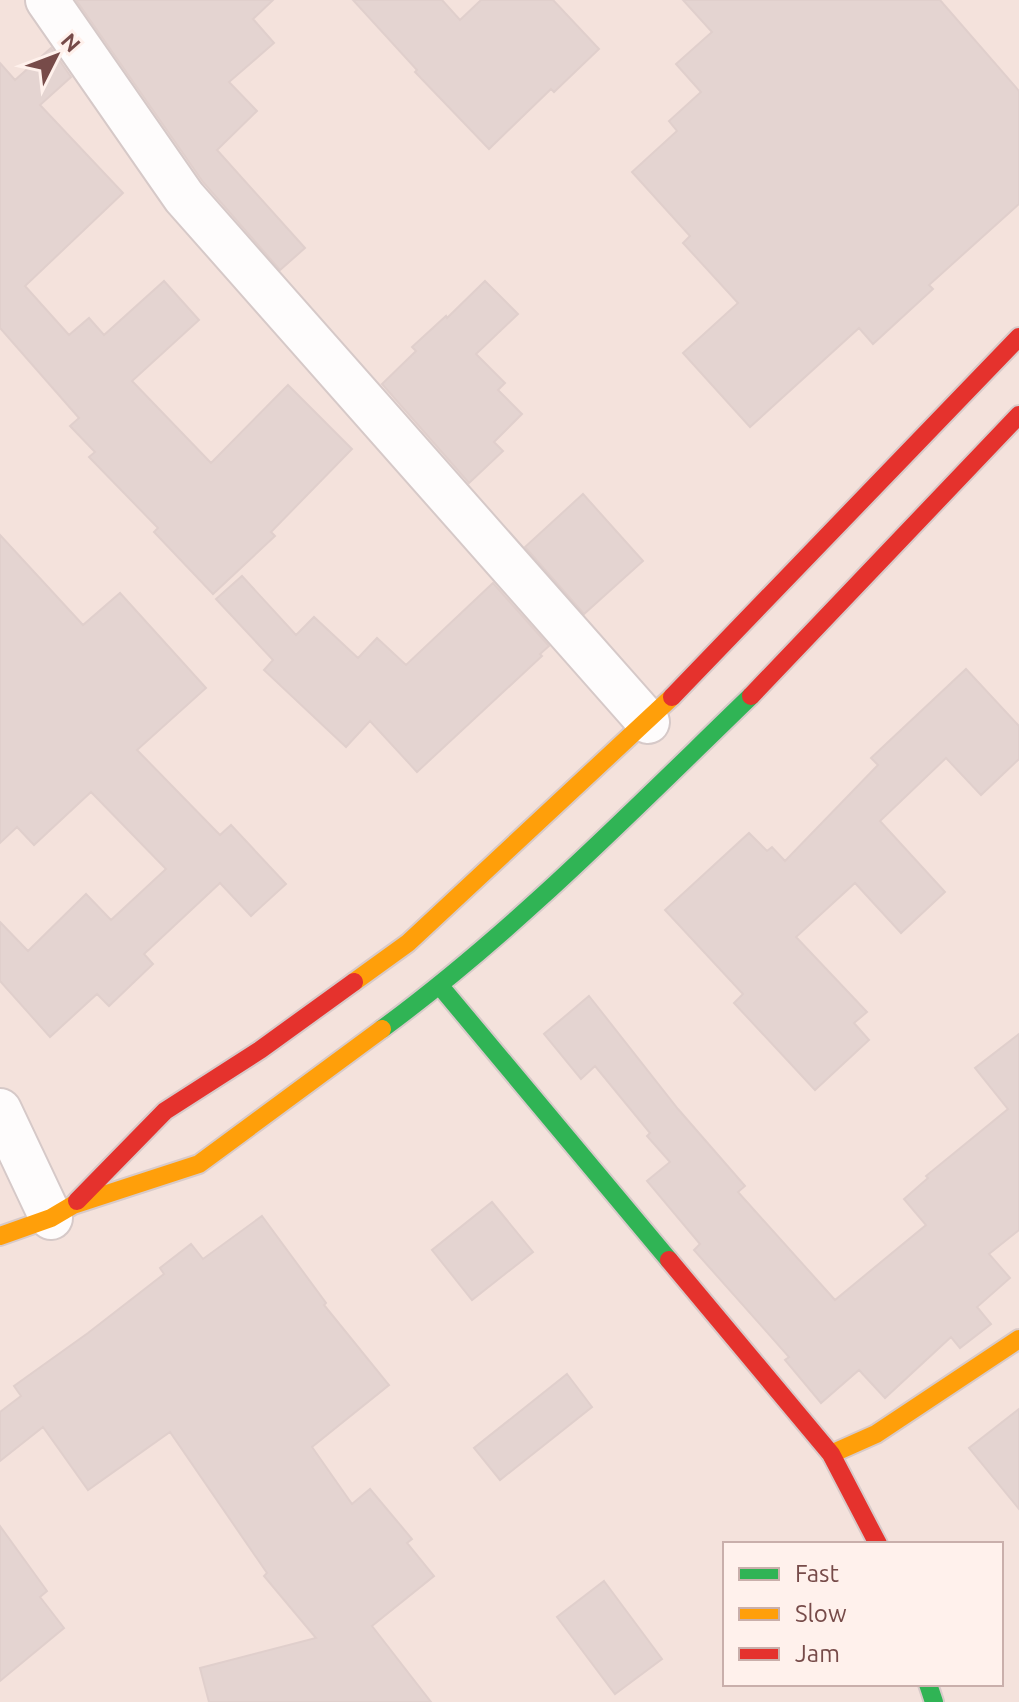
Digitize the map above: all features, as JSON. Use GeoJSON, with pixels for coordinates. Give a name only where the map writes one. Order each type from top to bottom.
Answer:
{"type":"FeatureCollection","features":[{"type":"Feature","properties":{"kind":"main road"},"geometry":{"type":"LineString","coordinates":[[62,1211],[165,1111],[260,1050],[408,943],[648,722],[1019,337]]}},
{"type":"Feature","properties":{"kind":"main road"},"geometry":{"type":"LineString","coordinates":[[0,1236],[62,1211],[199,1164],[440,986],[597,845],[769,679],[1019,415]]}},
{"type":"Feature","properties":{"kind":"main road"},"geometry":{"type":"LineString","coordinates":[[440,986],[831,1454],[877,1542]]}},
{"type":"Feature","properties":{"kind":"main road"},"geometry":{"type":"LineString","coordinates":[[831,1454],[876,1434],[1019,1339]]}},
{"type":"Feature","properties":{"kind":"street"},"geometry":{"type":"LineString","coordinates":[[47,0],[184,197],[648,722]]}},
{"type":"Feature","properties":{"kind":"street"},"geometry":{"type":"LineString","coordinates":[[0,1110],[62,1211]]}},
{"type":"Feature","properties":{"kind":"shaded area"},"geometry":{"type":"Polygon","coordinates":[[[0,0],[1019,0],[1019,1702],[0,1702],[0,0]]]}},
{"type":"Feature","properties":{"kind":"building"},"geometry":{"type":"Polygon","coordinates":[[[76,0],[273,0],[253,19],[274,43],[229,82],[257,111],[217,150],[305,248],[280,270],[203,182],[76,0]]]}},
{"type":"Feature","properties":{"kind":"building"},"geometry":{"type":"Polygon","coordinates":[[[353,0],[442,0],[460,20],[481,0],[553,0],[599,49],[554,92],[551,89],[489,149],[415,72],[417,70],[353,0]]]}},
{"type":"Feature","properties":{"kind":"building"},"geometry":{"type":"Polygon","coordinates":[[[683,0],[940,0],[1019,91],[1019,204],[929,285],[933,289],[873,344],[859,328],[750,427],[683,353],[738,303],[683,243],[690,236],[632,172],[677,131],[669,121],[701,92],[676,64],[712,32],[683,0]]]}},
{"type":"Feature","properties":{"kind":"building"},"geometry":{"type":"Polygon","coordinates":[[[51,48],[71,77],[40,105],[123,193],[25,286],[69,335],[89,318],[104,335],[164,281],[199,320],[132,381],[211,463],[288,385],[352,449],[271,532],[275,536],[213,594],[154,532],[158,528],[89,457],[95,452],[70,426],[79,418],[0,328],[0,63],[15,80],[51,48]]]}},
{"type":"Feature","properties":{"kind":"building"},"geometry":{"type":"Polygon","coordinates":[[[485,281],[518,314],[476,354],[505,383],[498,390],[522,414],[494,442],[503,451],[469,483],[382,384],[416,351],[412,347],[485,281]]]}},
{"type":"Feature","properties":{"kind":"building"},"geometry":{"type":"Polygon","coordinates":[[[583,494],[643,561],[584,614],[525,547],[583,494]]]}},
{"type":"Feature","properties":{"kind":"building"},"geometry":{"type":"Polygon","coordinates":[[[0,535],[83,625],[120,593],[206,688],[137,750],[220,835],[231,825],[286,884],[251,916],[220,883],[144,954],[153,964],[109,1006],[97,994],[50,1037],[0,981],[0,922],[28,951],[86,894],[111,920],[166,869],[91,792],[34,845],[17,827],[0,843],[0,535]]]}},
{"type":"Feature","properties":{"kind":"building"},"geometry":{"type":"Polygon","coordinates":[[[242,576],[296,635],[314,617],[358,658],[377,638],[406,665],[493,583],[549,646],[540,654],[542,656],[417,772],[370,721],[346,747],[264,670],[273,660],[216,599],[242,576]]]}},
{"type":"Feature","properties":{"kind":"building"},"geometry":{"type":"Polygon","coordinates":[[[966,669],[1019,726],[1019,759],[981,795],[946,758],[880,821],[945,892],[901,933],[855,883],[796,937],[867,1012],[854,1023],[869,1040],[815,1090],[734,1003],[743,994],[665,910],[749,833],[767,851],[772,847],[785,861],[878,765],[871,758],[966,669]]]}},
{"type":"Feature","properties":{"kind":"building"},"geometry":{"type":"Polygon","coordinates":[[[589,996],[678,1109],[745,1186],[738,1192],[835,1300],[926,1225],[904,1199],[928,1178],[926,1176],[1008,1109],[975,1068],[1019,1034],[1019,1230],[989,1254],[1010,1278],[977,1307],[991,1324],[960,1348],[951,1337],[885,1398],[859,1370],[821,1403],[785,1360],[789,1357],[694,1250],[700,1244],[647,1181],[670,1162],[647,1136],[650,1133],[595,1066],[581,1079],[544,1034],[589,996]]]}},
{"type":"Feature","properties":{"kind":"building"},"geometry":{"type":"Polygon","coordinates":[[[492,1202],[533,1252],[472,1300],[432,1250],[492,1202]]]}},
{"type":"Feature","properties":{"kind":"building"},"geometry":{"type":"Polygon","coordinates":[[[262,1216],[326,1303],[324,1305],[389,1385],[312,1447],[352,1504],[370,1489],[412,1539],[407,1543],[434,1576],[372,1626],[431,1702],[209,1702],[200,1668],[316,1638],[264,1576],[267,1573],[170,1432],[88,1490],[43,1427],[0,1461],[0,1412],[21,1396],[14,1386],[164,1274],[160,1268],[191,1244],[203,1259],[262,1216]]]}},
{"type":"Feature","properties":{"kind":"building"},"geometry":{"type":"Polygon","coordinates":[[[567,1374],[592,1407],[500,1480],[474,1448],[567,1374]]]}},
{"type":"Feature","properties":{"kind":"building"},"geometry":{"type":"Polygon","coordinates":[[[1019,1409],[1019,1509],[969,1448],[1019,1409]]]}},
{"type":"Feature","properties":{"kind":"building"},"geometry":{"type":"Polygon","coordinates":[[[0,1526],[47,1591],[40,1597],[64,1628],[0,1681],[0,1526]]]}},
{"type":"Feature","properties":{"kind":"building"},"geometry":{"type":"Polygon","coordinates":[[[604,1581],[662,1659],[615,1694],[557,1617],[604,1581]]]}},
{"type":"Feature","properties":{"kind":"traffic: fast"},"geometry":{"type":"LineString","coordinates":[[382,1029],[526,911],[751,696]]}},
{"type":"Feature","properties":{"kind":"traffic: fast"},"geometry":{"type":"LineString","coordinates":[[440,986],[669,1260]]}},
{"type":"Feature","properties":{"kind":"traffic: fast"},"geometry":{"type":"LineString","coordinates":[[929,1686],[934,1702]]}},
{"type":"Feature","properties":{"kind":"traffic: slow"},"geometry":{"type":"LineString","coordinates":[[354,982],[408,943],[672,697]]}},
{"type":"Feature","properties":{"kind":"traffic: slow"},"geometry":{"type":"LineString","coordinates":[[0,1236],[51,1218],[73,1205],[199,1164],[382,1029]]}},
{"type":"Feature","properties":{"kind":"traffic: slow"},"geometry":{"type":"LineString","coordinates":[[831,1454],[876,1434],[1019,1339]]}},
{"type":"Feature","properties":{"kind":"traffic: jam"},"geometry":{"type":"LineString","coordinates":[[672,697],[1019,337]]}},
{"type":"Feature","properties":{"kind":"traffic: jam"},"geometry":{"type":"LineString","coordinates":[[751,696],[1019,415]]}},
{"type":"Feature","properties":{"kind":"traffic: jam"},"geometry":{"type":"LineString","coordinates":[[77,1201],[165,1111],[260,1050],[354,982]]}},
{"type":"Feature","properties":{"kind":"traffic: jam"},"geometry":{"type":"LineString","coordinates":[[669,1260],[831,1454],[877,1542]]}}]}
